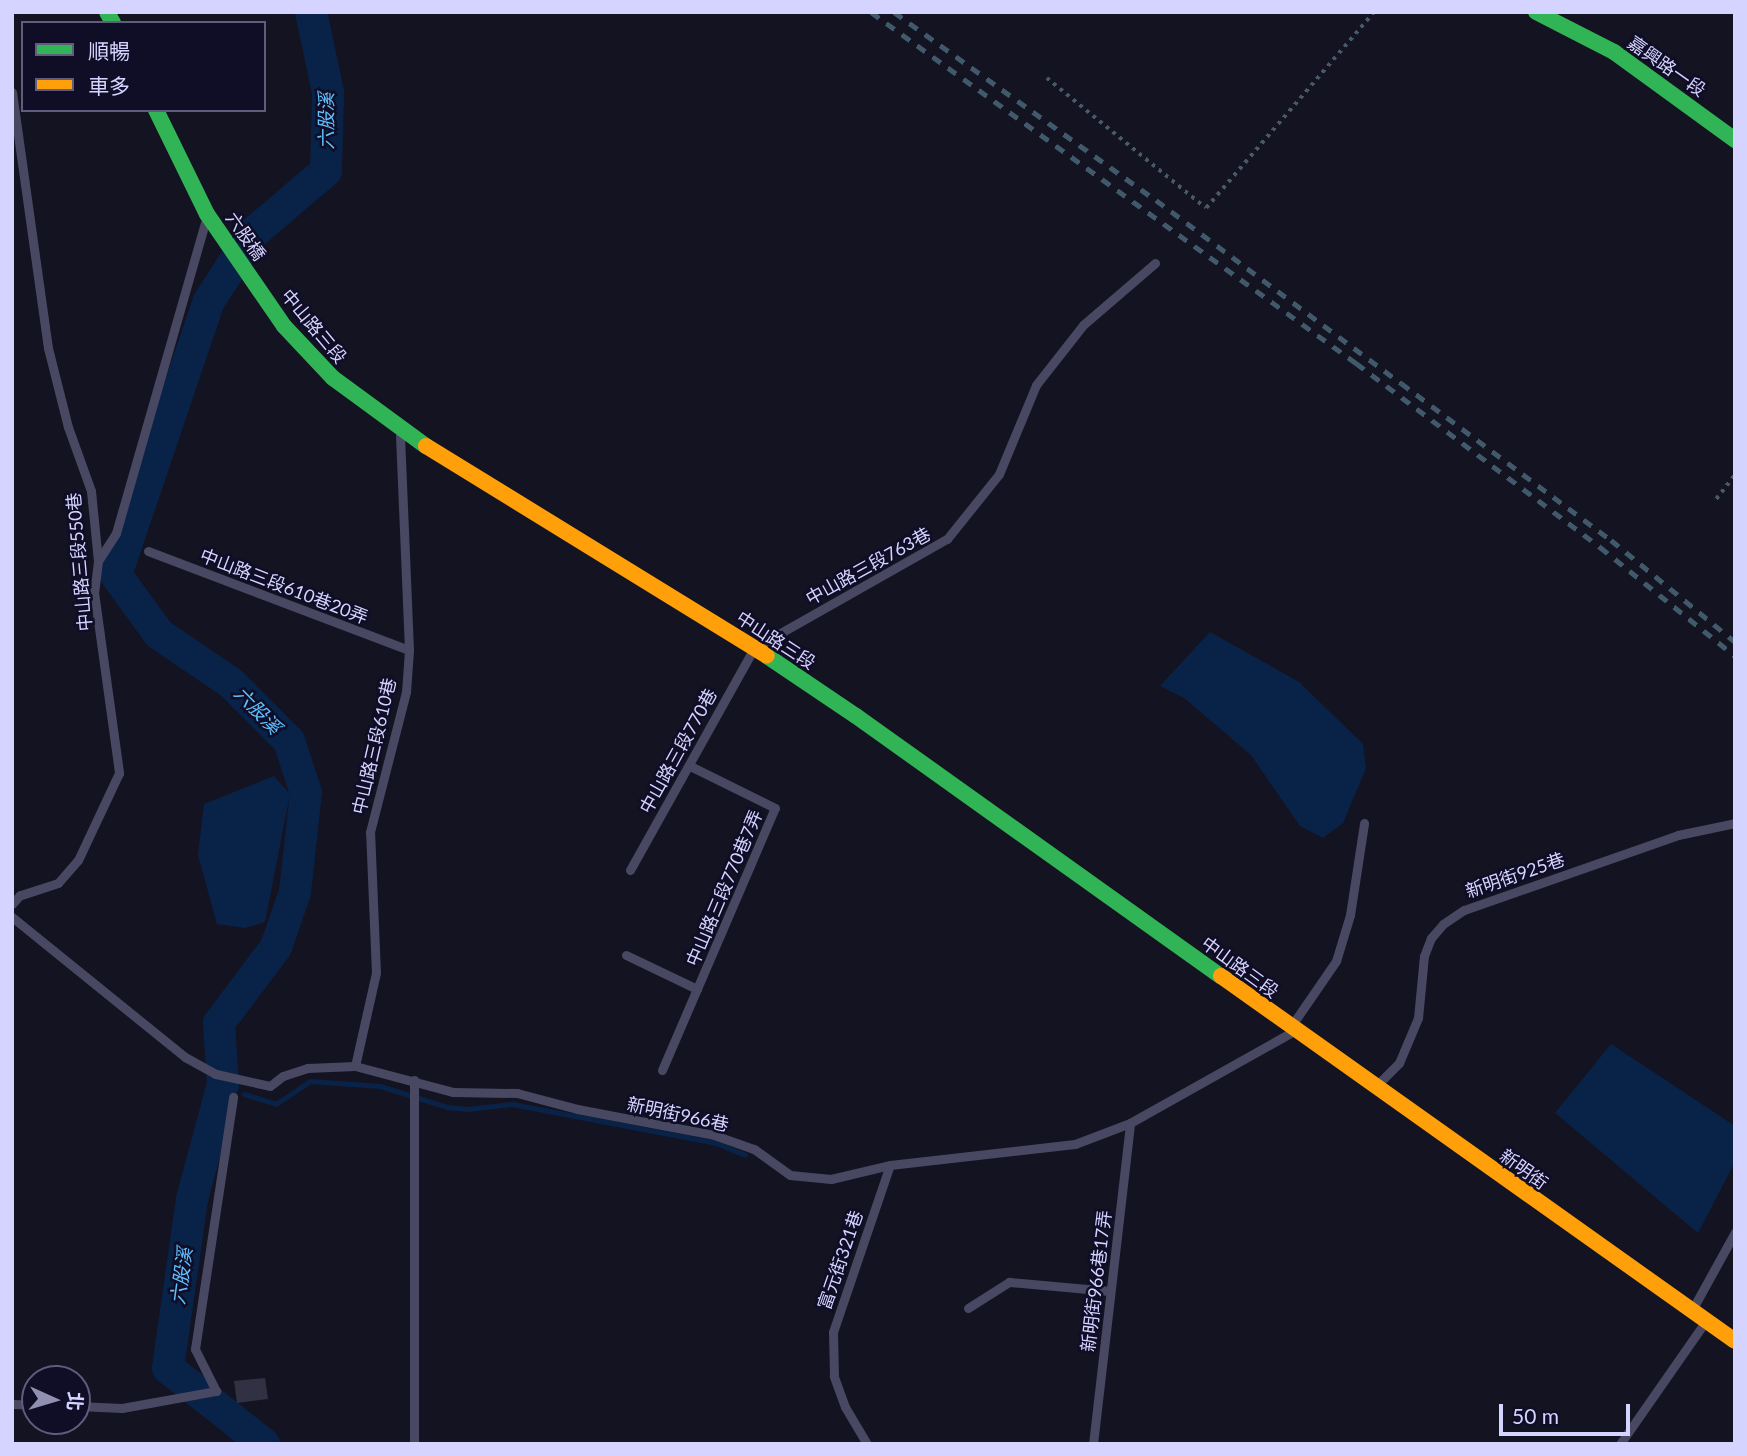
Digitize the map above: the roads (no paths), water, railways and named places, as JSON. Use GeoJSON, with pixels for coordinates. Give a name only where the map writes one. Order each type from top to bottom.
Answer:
{"type":"FeatureCollection","features":[{"type":"Feature","properties":{"kind":"street","name":"嘉興路一段"},"geometry":{"type":"LineString","coordinates":[[1536,12],[1614,52],[1735,139]]}},
{"type":"Feature","properties":{"kind":"street"},"geometry":{"type":"LineString","coordinates":[[157,112],[207,214]]}},
{"type":"Feature","properties":{"kind":"street","name":"六股橋"},"geometry":{"type":"LineString","coordinates":[[207,214],[252,279]]}},
{"type":"Feature","properties":{"kind":"street","name":"中山路三段"},"geometry":{"type":"LineString","coordinates":[[252,279],[284,326],[333,378],[400,430],[754,648],[856,716],[1293,1028]]}},
{"type":"Feature","properties":{"kind":"street","name":"新明街"},"geometry":{"type":"LineString","coordinates":[[1293,1028],[1735,1341]]}},
{"type":"Feature","properties":{"kind":"lane","name":"中山路三段550巷"},"geometry":{"type":"LineString","coordinates":[[12,92],[48,348],[68,427],[91,491],[98,561],[94,592],[119,773],[78,860],[58,883],[19,895],[12,904]]}},
{"type":"Feature","properties":{"kind":"lane"},"geometry":{"type":"LineString","coordinates":[[98,561],[116,533],[207,214]]}},
{"type":"Feature","properties":{"kind":"lane","name":"中山路三段763巷"},"geometry":{"type":"LineString","coordinates":[[754,648],[947,539],[999,474],[1036,385],[1083,325],[1155,263]]}},
{"type":"Feature","properties":{"kind":"lane","name":"中山路三段610巷"},"geometry":{"type":"LineString","coordinates":[[355,1066],[376,973],[370,832],[406,692],[409,650],[400,430]]}},
{"type":"Feature","properties":{"kind":"lane","name":"中山路三段610巷20弄"},"geometry":{"type":"LineString","coordinates":[[148,551],[409,650]]}},
{"type":"Feature","properties":{"kind":"lane","name":"中山路三段770巷"},"geometry":{"type":"LineString","coordinates":[[630,870],[754,648]]}},
{"type":"Feature","properties":{"kind":"lane","name":"中山路三段770巷7弄"},"geometry":{"type":"LineString","coordinates":[[662,1070],[775,808],[690,766]]}},
{"type":"Feature","properties":{"kind":"lane"},"geometry":{"type":"LineString","coordinates":[[1293,1028],[1336,961],[1350,915],[1364,822]]}},
{"type":"Feature","properties":{"kind":"lane","name":"新明街925巷"},"geometry":{"type":"LineString","coordinates":[[1376,1086],[1399,1063],[1418,1018],[1424,956],[1431,938],[1443,924],[1464,910],[1539,883],[1678,835],[1735,822]]}},
{"type":"Feature","properties":{"kind":"lane","name":"新明街966巷"},"geometry":{"type":"LineString","coordinates":[[12,917],[185,1057],[216,1074],[270,1086],[282,1076],[307,1068],[355,1066],[453,1092],[517,1093],[577,1109],[714,1135],[754,1149],[790,1175],[831,1179],[890,1165],[1075,1144],[1130,1123],[1293,1028]]}},
{"type":"Feature","properties":{"kind":"lane","name":"中山路三段770巷7弄"},"geometry":{"type":"LineString","coordinates":[[626,955],[697,989]]}},
{"type":"Feature","properties":{"kind":"lane"},"geometry":{"type":"LineString","coordinates":[[414,1080],[414,1444]]}},
{"type":"Feature","properties":{"kind":"lane"},"geometry":{"type":"LineString","coordinates":[[91,1407],[122,1408],[216,1391],[195,1349],[233,1097]]}},
{"type":"Feature","properties":{"kind":"lane","name":"新明街966巷17弄"},"geometry":{"type":"LineString","coordinates":[[1093,1444],[1130,1123]]}},
{"type":"Feature","properties":{"kind":"lane","name":"富元街321巷"},"geometry":{"type":"LineString","coordinates":[[867,1444],[845,1407],[834,1376],[832,1332],[890,1165]]}},
{"type":"Feature","properties":{"kind":"lane"},"geometry":{"type":"LineString","coordinates":[[1691,1312],[1735,1232]]}},
{"type":"Feature","properties":{"kind":"lane"},"geometry":{"type":"LineString","coordinates":[[968,1308],[1009,1282],[1111,1291]]}},
{"type":"Feature","properties":{"kind":"lane"},"geometry":{"type":"LineString","coordinates":[[1620,1444],[1706,1321]]}},
{"type":"Feature","properties":{"kind":"water"},"geometry":{"type":"Polygon","coordinates":[[[1210,632],[1299,682],[1363,744],[1366,768],[1343,823],[1323,838],[1300,826],[1251,755],[1184,698],[1160,686],[1210,632]]]}},
{"type":"Feature","properties":{"kind":"water"},"geometry":{"type":"Polygon","coordinates":[[[274,776],[290,794],[265,922],[245,928],[217,924],[198,855],[204,804],[274,776]]]}},
{"type":"Feature","properties":{"kind":"water"},"geometry":{"type":"Polygon","coordinates":[[[1611,1044],[1735,1126],[1735,1162],[1698,1233],[1555,1113],[1611,1044]]]}},
{"type":"Feature","properties":{"kind":"waterway","name":"六股溪"},"geometry":{"type":"LineString","coordinates":[[264,1444],[168,1368],[192,1199],[223,1084],[219,1023],[276,947],[295,892],[306,793],[289,741],[231,683],[159,634],[116,575],[209,301],[252,234],[326,171],[328,92],[311,12]]}},
{"type":"Feature","properties":{"kind":"waterway"},"geometry":{"type":"LineString","coordinates":[[244,1094],[276,1104],[310,1081],[380,1086],[447,1107],[467,1109],[512,1104],[716,1143],[745,1155]]}},
{"type":"Feature","properties":{"kind":"waterway","name":"六股溪"},"geometry":{"type":"LineString","coordinates":[[223,1084],[229,1087]]}},
{"type":"Feature","properties":{"kind":"railway"},"geometry":{"type":"LineString","coordinates":[[871,12],[1356,363],[1600,547],[1735,656]]}},
{"type":"Feature","properties":{"kind":"railway"},"geometry":{"type":"LineString","coordinates":[[894,12],[1156,200],[1611,540],[1735,642]]}}]}
